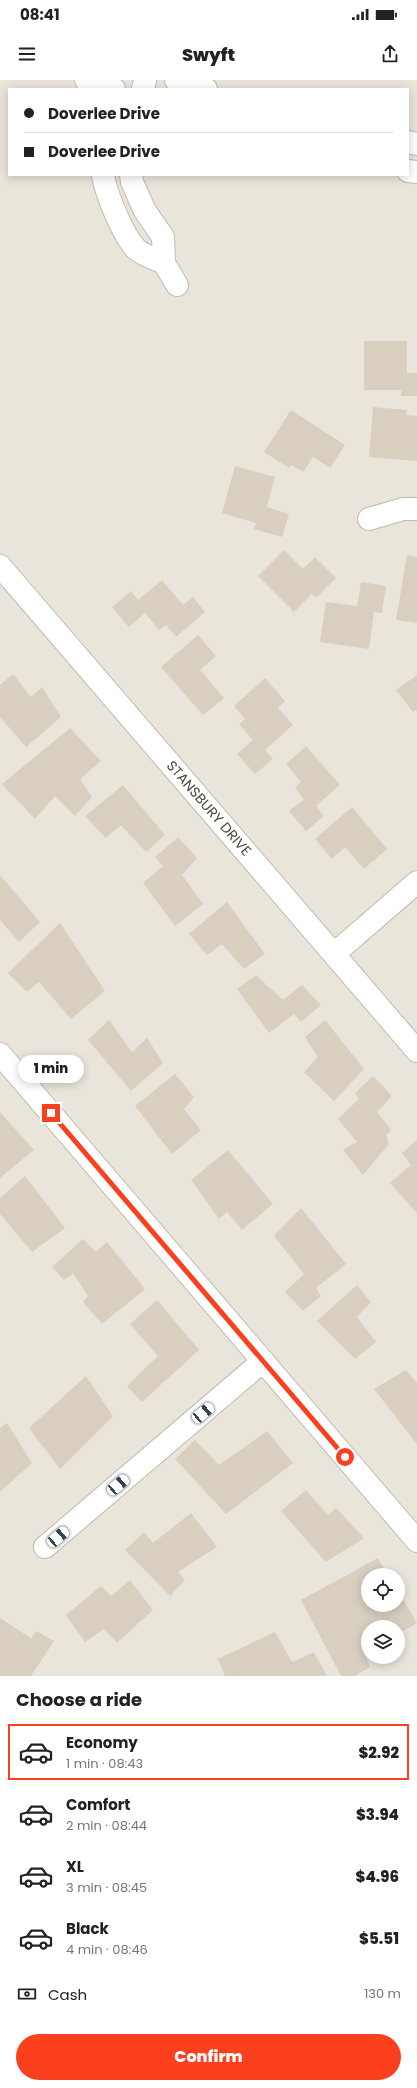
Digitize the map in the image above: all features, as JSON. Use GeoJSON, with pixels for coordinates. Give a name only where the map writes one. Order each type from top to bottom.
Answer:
{"type":"FeatureCollection","features":[{"type":"Feature","properties":{"kind":"street"},"geometry":{"type":"LineString","coordinates":[[86,80],[111,88]]}},
{"type":"Feature","properties":{"kind":"street"},"geometry":{"type":"LineString","coordinates":[[176,80],[203,88]]}},
{"type":"Feature","properties":{"kind":"street"},"geometry":{"type":"LineString","coordinates":[[103,176],[106,192],[120,222],[136,249],[164,263]]}},
{"type":"Feature","properties":{"kind":"street"},"geometry":{"type":"LineString","coordinates":[[131,176],[132,182],[145,211],[162,237],[164,263],[177,285]]}},
{"type":"Feature","properties":{"kind":"street"},"geometry":{"type":"LineString","coordinates":[[369,519],[403,509],[417,509]]}},
{"type":"Feature","properties":{"kind":"street","name":"STANSBURY DRIVE"},"geometry":{"type":"LineString","coordinates":[[0,566],[417,1051]]}},
{"type":"Feature","properties":{"kind":"street"},"geometry":{"type":"LineString","coordinates":[[334,954],[417,882]]}},
{"type":"Feature","properties":{"kind":"street"},"geometry":{"type":"LineString","coordinates":[[0,1054],[417,1541]]}},
{"type":"Feature","properties":{"kind":"street"},"geometry":{"type":"LineString","coordinates":[[46,1547],[263,1361]]}},
{"type":"Feature","properties":{"kind":"shaded area"},"geometry":{"type":"Polygon","coordinates":[[[0,80],[417,80],[417,1676],[0,1676],[0,80]]]}},
{"type":"Feature","properties":{"kind":"building"},"geometry":{"type":"Polygon","coordinates":[[[364,341],[407,341],[407,373],[417,373],[417,396],[401,396],[401,390],[364,390],[364,341]]]}},
{"type":"Feature","properties":{"kind":"building"},"geometry":{"type":"Polygon","coordinates":[[[373,407],[407,410],[406,415],[417,416],[417,461],[369,457],[373,407]]]}},
{"type":"Feature","properties":{"kind":"building"},"geometry":{"type":"Polygon","coordinates":[[[291,410],[345,445],[330,468],[313,457],[303,472],[291,465],[289,468],[264,452],[291,410]]]}},
{"type":"Feature","properties":{"kind":"building"},"geometry":{"type":"Polygon","coordinates":[[[235,466],[275,477],[267,507],[289,514],[282,537],[254,529],[256,523],[222,513],[235,466]]]}},
{"type":"Feature","properties":{"kind":"building"},"geometry":{"type":"Polygon","coordinates":[[[284,550],[303,569],[315,557],[336,578],[316,598],[312,594],[294,612],[258,576],[284,550]]]}},
{"type":"Feature","properties":{"kind":"building"},"geometry":{"type":"Polygon","coordinates":[[[407,555],[417,557],[417,623],[396,620],[407,555]]]}},
{"type":"Feature","properties":{"kind":"building"},"geometry":{"type":"Polygon","coordinates":[[[162,580],[183,605],[193,597],[205,612],[176,637],[166,625],[159,630],[145,613],[129,627],[112,607],[131,591],[138,600],[162,580]]]}},
{"type":"Feature","properties":{"kind":"building"},"geometry":{"type":"Polygon","coordinates":[[[361,582],[386,586],[382,613],[374,612],[369,649],[320,642],[326,602],[357,606],[361,582]]]}},
{"type":"Feature","properties":{"kind":"building"},"geometry":{"type":"Polygon","coordinates":[[[198,635],[216,656],[200,670],[224,698],[203,715],[161,667],[198,635]]]}},
{"type":"Feature","properties":{"kind":"building"},"geometry":{"type":"Polygon","coordinates":[[[13,674],[31,697],[42,687],[61,717],[26,747],[0,717],[0,685],[13,674]]]}},
{"type":"Feature","properties":{"kind":"building"},"geometry":{"type":"Polygon","coordinates":[[[417,675],[417,712],[416,710],[413,712],[396,690],[417,675]]]}},
{"type":"Feature","properties":{"kind":"building"},"geometry":{"type":"Polygon","coordinates":[[[265,678],[285,701],[278,708],[293,725],[265,750],[273,759],[255,774],[237,754],[253,740],[239,724],[245,719],[234,706],[265,678]]]}},
{"type":"Feature","properties":{"kind":"building"},"geometry":{"type":"Polygon","coordinates":[[[70,728],[101,761],[80,779],[92,797],[75,816],[55,796],[35,819],[2,784],[70,728]]]}},
{"type":"Feature","properties":{"kind":"building"},"geometry":{"type":"Polygon","coordinates":[[[306,746],[340,785],[316,806],[324,816],[306,831],[289,811],[304,799],[295,788],[301,782],[286,764],[306,746]]]}},
{"type":"Feature","properties":{"kind":"building"},"geometry":{"type":"Polygon","coordinates":[[[123,785],[165,835],[146,852],[121,825],[106,838],[85,816],[123,785]]]}},
{"type":"Feature","properties":{"kind":"building"},"geometry":{"type":"Polygon","coordinates":[[[352,807],[387,849],[364,869],[345,847],[332,859],[315,839],[352,807]]]}},
{"type":"Feature","properties":{"kind":"building"},"geometry":{"type":"Polygon","coordinates":[[[178,837],[197,858],[182,875],[203,904],[175,926],[143,883],[163,866],[155,857],[178,837]]]}},
{"type":"Feature","properties":{"kind":"building"},"geometry":{"type":"Polygon","coordinates":[[[0,875],[40,922],[19,942],[0,920],[0,875]]]}},
{"type":"Feature","properties":{"kind":"building"},"geometry":{"type":"Polygon","coordinates":[[[227,902],[265,954],[244,969],[222,944],[207,955],[189,934],[227,902]]]}},
{"type":"Feature","properties":{"kind":"building"},"geometry":{"type":"Polygon","coordinates":[[[60,923],[105,991],[71,1019],[39,982],[27,992],[8,973],[60,923]]]}},
{"type":"Feature","properties":{"kind":"building"},"geometry":{"type":"Polygon","coordinates":[[[256,975],[283,1000],[302,985],[321,1005],[301,1022],[294,1014],[269,1033],[237,989],[256,975]]]}},
{"type":"Feature","properties":{"kind":"building"},"geometry":{"type":"Polygon","coordinates":[[[109,1020],[132,1052],[147,1038],[163,1063],[131,1091],[88,1040],[109,1020]]]}},
{"type":"Feature","properties":{"kind":"building"},"geometry":{"type":"Polygon","coordinates":[[[325,1020],[364,1069],[334,1101],[304,1072],[318,1057],[305,1037],[325,1020]]]}},
{"type":"Feature","properties":{"kind":"building"},"geometry":{"type":"Polygon","coordinates":[[[175,1074],[194,1097],[184,1109],[201,1130],[172,1154],[135,1106],[175,1074]]]}},
{"type":"Feature","properties":{"kind":"building"},"geometry":{"type":"Polygon","coordinates":[[[373,1076],[392,1096],[377,1112],[391,1130],[386,1135],[389,1144],[363,1175],[343,1150],[357,1142],[338,1119],[359,1099],[355,1093],[373,1076]]]}},
{"type":"Feature","properties":{"kind":"building"},"geometry":{"type":"Polygon","coordinates":[[[0,1112],[34,1150],[0,1178],[0,1112]]]}},
{"type":"Feature","properties":{"kind":"building"},"geometry":{"type":"Polygon","coordinates":[[[417,1140],[417,1213],[390,1183],[411,1165],[402,1153],[417,1140]]]}},
{"type":"Feature","properties":{"kind":"building"},"geometry":{"type":"Polygon","coordinates":[[[228,1150],[273,1204],[242,1230],[227,1212],[219,1219],[191,1180],[228,1150]]]}},
{"type":"Feature","properties":{"kind":"building"},"geometry":{"type":"Polygon","coordinates":[[[25,1176],[65,1228],[32,1252],[0,1214],[0,1198],[25,1176]]]}},
{"type":"Feature","properties":{"kind":"building"},"geometry":{"type":"Polygon","coordinates":[[[301,1208],[346,1264],[316,1288],[321,1296],[303,1311],[285,1292],[304,1274],[274,1236],[301,1208]]]}},
{"type":"Feature","properties":{"kind":"building"},"geometry":{"type":"Polygon","coordinates":[[[83,1239],[96,1252],[107,1242],[145,1289],[102,1324],[83,1302],[88,1296],[73,1273],[64,1280],[52,1267],[83,1239]]]}},
{"type":"Feature","properties":{"kind":"building"},"geometry":{"type":"Polygon","coordinates":[[[357,1285],[371,1302],[357,1317],[376,1342],[355,1359],[317,1321],[357,1285]]]}},
{"type":"Feature","properties":{"kind":"building"},"geometry":{"type":"Polygon","coordinates":[[[157,1300],[199,1350],[142,1402],[127,1386],[158,1356],[130,1324],[157,1300]]]}},
{"type":"Feature","properties":{"kind":"building"},"geometry":{"type":"Polygon","coordinates":[[[406,1370],[417,1383],[417,1444],[374,1389],[406,1370]]]}},
{"type":"Feature","properties":{"kind":"building"},"geometry":{"type":"Polygon","coordinates":[[[86,1376],[113,1416],[60,1469],[29,1428],[86,1376]]]}},
{"type":"Feature","properties":{"kind":"building"},"geometry":{"type":"Polygon","coordinates":[[[7,1423],[32,1463],[0,1492],[0,1428],[7,1423]]]}},
{"type":"Feature","properties":{"kind":"building"},"geometry":{"type":"Polygon","coordinates":[[[267,1431],[293,1463],[226,1514],[175,1459],[195,1440],[219,1465],[267,1431]]]}},
{"type":"Feature","properties":{"kind":"building"},"geometry":{"type":"Polygon","coordinates":[[[306,1490],[328,1515],[336,1508],[364,1538],[326,1562],[281,1511],[306,1490]]]}},
{"type":"Feature","properties":{"kind":"building"},"geometry":{"type":"Polygon","coordinates":[[[191,1513],[217,1547],[178,1572],[185,1580],[170,1596],[125,1550],[144,1532],[153,1543],[191,1513]]]}},
{"type":"Feature","properties":{"kind":"building"},"geometry":{"type":"Polygon","coordinates":[[[378,1558],[384,1568],[361,1568],[361,1612],[405,1612],[405,1603],[417,1623],[405,1630],[405,1620],[361,1620],[361,1664],[369,1664],[370,1667],[355,1676],[341,1676],[301,1600],[378,1558]]]}},
{"type":"Feature","properties":{"kind":"building"},"geometry":{"type":"Polygon","coordinates":[[[130,1580],[153,1610],[117,1643],[104,1629],[85,1642],[66,1615],[101,1586],[111,1596],[130,1580]]]}},
{"type":"Feature","properties":{"kind":"building"},"geometry":{"type":"Polygon","coordinates":[[[0,1618],[31,1638],[36,1631],[54,1641],[31,1676],[0,1676],[0,1618]]]}},
{"type":"Feature","properties":{"kind":"building"},"geometry":{"type":"Polygon","coordinates":[[[275,1632],[292,1662],[314,1652],[327,1676],[225,1676],[218,1659],[275,1632]]]}},
{"type":"Feature","properties":{"kind":"route"},"geometry":{"type":"LineString","coordinates":[[51,1113],[345,1457]]}}]}
